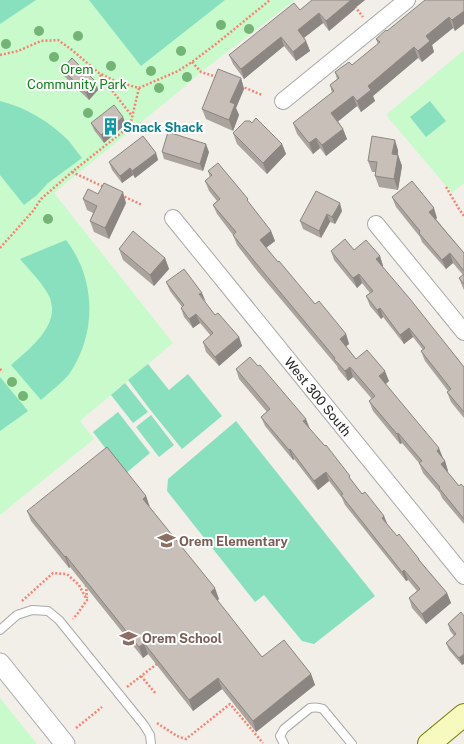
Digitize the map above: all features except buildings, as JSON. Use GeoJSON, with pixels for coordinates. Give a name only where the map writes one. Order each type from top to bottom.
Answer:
{"type":"FeatureCollection","features":[{"type":"Feature","properties":{"kind":"main road"},"geometry":{"type":"LineString","coordinates":[[428,744],[464,715]]}},
{"type":"Feature","properties":{"kind":"street"},"geometry":{"type":"LineString","coordinates":[[283,101],[407,0]]}},
{"type":"Feature","properties":{"kind":"street","name":"West 300 South"},"geometry":{"type":"LineString","coordinates":[[172,218],[464,576]]}},
{"type":"Feature","properties":{"kind":"street"},"geometry":{"type":"LineString","coordinates":[[376,224],[464,332]]}},
{"type":"Feature","properties":{"kind":"street"},"geometry":{"type":"LineString","coordinates":[[0,663],[65,744]]}},
{"type":"Feature","properties":{"kind":"lane"},"geometry":{"type":"LineString","coordinates":[[0,630],[17,615],[32,610],[48,611],[59,620],[144,725],[150,735],[151,744]]}},
{"type":"Feature","properties":{"kind":"lane"},"geometry":{"type":"LineString","coordinates":[[284,744],[280,736],[284,729],[310,708],[319,707],[324,709],[352,744]]}},
{"type":"Feature","properties":{"kind":"path"},"geometry":{"type":"LineString","coordinates":[[99,73],[117,82],[139,88],[178,71],[192,62],[270,0]]}},
{"type":"Feature","properties":{"kind":"path"},"geometry":{"type":"LineString","coordinates":[[350,0],[373,28]]}},
{"type":"Feature","properties":{"kind":"path"},"geometry":{"type":"LineString","coordinates":[[0,55],[18,51],[41,41],[58,40],[99,73],[132,116]]}},
{"type":"Feature","properties":{"kind":"path"},"geometry":{"type":"LineString","coordinates":[[192,62],[201,72],[220,78]]}},
{"type":"Feature","properties":{"kind":"path"},"geometry":{"type":"LineString","coordinates":[[238,84],[262,95]]}},
{"type":"Feature","properties":{"kind":"path"},"geometry":{"type":"LineString","coordinates":[[0,248],[41,200],[72,172],[130,126],[139,88]]}},
{"type":"Feature","properties":{"kind":"path"},"geometry":{"type":"LineString","coordinates":[[72,172],[107,188]]}},
{"type":"Feature","properties":{"kind":"path"},"geometry":{"type":"LineString","coordinates":[[446,187],[458,209],[464,216]]}},
{"type":"Feature","properties":{"kind":"path"},"geometry":{"type":"LineString","coordinates":[[121,195],[142,204]]}},
{"type":"Feature","properties":{"kind":"path"},"geometry":{"type":"LineString","coordinates":[[0,369],[3,372]]}},
{"type":"Feature","properties":{"kind":"path"},"geometry":{"type":"LineString","coordinates":[[68,575],[74,571]]}},
{"type":"Feature","properties":{"kind":"path"},"geometry":{"type":"LineString","coordinates":[[20,603],[53,573],[68,575],[79,585],[87,600]]}},
{"type":"Feature","properties":{"kind":"path"},"geometry":{"type":"LineString","coordinates":[[73,619],[87,600],[86,585]]}},
{"type":"Feature","properties":{"kind":"path"},"geometry":{"type":"LineString","coordinates":[[127,687],[159,662]]}},
{"type":"Feature","properties":{"kind":"path"},"geometry":{"type":"LineString","coordinates":[[141,676],[156,694]]}},
{"type":"Feature","properties":{"kind":"path"},"geometry":{"type":"LineString","coordinates":[[157,723],[177,736],[186,739],[230,704],[264,743]]}},
{"type":"Feature","properties":{"kind":"path"},"geometry":{"type":"LineString","coordinates":[[76,728],[102,707]]}},
{"type":"Feature","properties":{"kind":"green space","name":"Orem Community Park"},"geometry":{"type":"Polygon","coordinates":[[[0,0],[295,0],[201,72],[54,193],[173,343],[80,421],[94,439],[0,515],[0,0]]]}},
{"type":"Feature","properties":{"kind":"green space"},"geometry":{"type":"Polygon","coordinates":[[[0,0],[36,0],[0,24],[0,0]]]}},
{"type":"Feature","properties":{"kind":"green space"},"geometry":{"type":"Polygon","coordinates":[[[89,0],[225,0],[141,66],[89,0]]]}},
{"type":"Feature","properties":{"kind":"green space"},"geometry":{"type":"Polygon","coordinates":[[[464,50],[464,183],[452,193],[386,115],[464,50]]]}},
{"type":"Feature","properties":{"kind":"green space"},"geometry":{"type":"Polygon","coordinates":[[[0,101],[28,111],[45,121],[68,140],[82,158],[48,183],[37,195],[24,205],[0,175],[0,101]]]}},
{"type":"Feature","properties":{"kind":"green space"},"geometry":{"type":"Polygon","coordinates":[[[430,101],[446,121],[426,137],[410,117],[430,101]]]}},
{"type":"Feature","properties":{"kind":"green space"},"geometry":{"type":"Polygon","coordinates":[[[66,240],[76,255],[88,288],[89,323],[79,357],[70,373],[60,384],[41,400],[11,365],[32,347],[44,332],[49,324],[52,307],[50,298],[44,287],[20,259],[66,240]]]}},
{"type":"Feature","properties":{"kind":"green space"},"geometry":{"type":"Polygon","coordinates":[[[148,364],[169,390],[188,374],[222,416],[182,449],[128,380],[148,364]]]}},
{"type":"Feature","properties":{"kind":"green space"},"geometry":{"type":"Polygon","coordinates":[[[0,377],[28,411],[0,431],[0,377]]]}},
{"type":"Feature","properties":{"kind":"green space"},"geometry":{"type":"Polygon","coordinates":[[[125,383],[148,412],[133,423],[111,395],[125,383]]]}},
{"type":"Feature","properties":{"kind":"green space"},"geometry":{"type":"Polygon","coordinates":[[[118,412],[150,453],[125,474],[93,432],[118,412]]]}},
{"type":"Feature","properties":{"kind":"green space"},"geometry":{"type":"Polygon","coordinates":[[[151,415],[174,445],[159,457],[136,427],[151,415]]]}},
{"type":"Feature","properties":{"kind":"green space"},"geometry":{"type":"Polygon","coordinates":[[[236,421],[375,596],[314,644],[302,641],[264,595],[255,602],[167,491],[168,479],[236,421]]]}},
{"type":"Feature","properties":{"kind":"green space"},"geometry":{"type":"Polygon","coordinates":[[[0,698],[37,744],[0,744],[0,698]]]}},
{"type":"Feature","properties":{"kind":"place","name":"Snack Shack"},"geometry":{"type":"Point","coordinates":[110,127]}},
{"type":"Feature","properties":{"kind":"place","name":"Orem Elementary"},"geometry":{"type":"Point","coordinates":[166,541]}},
{"type":"Feature","properties":{"kind":"place","name":"Orem School"},"geometry":{"type":"Point","coordinates":[129,638]}}]}
